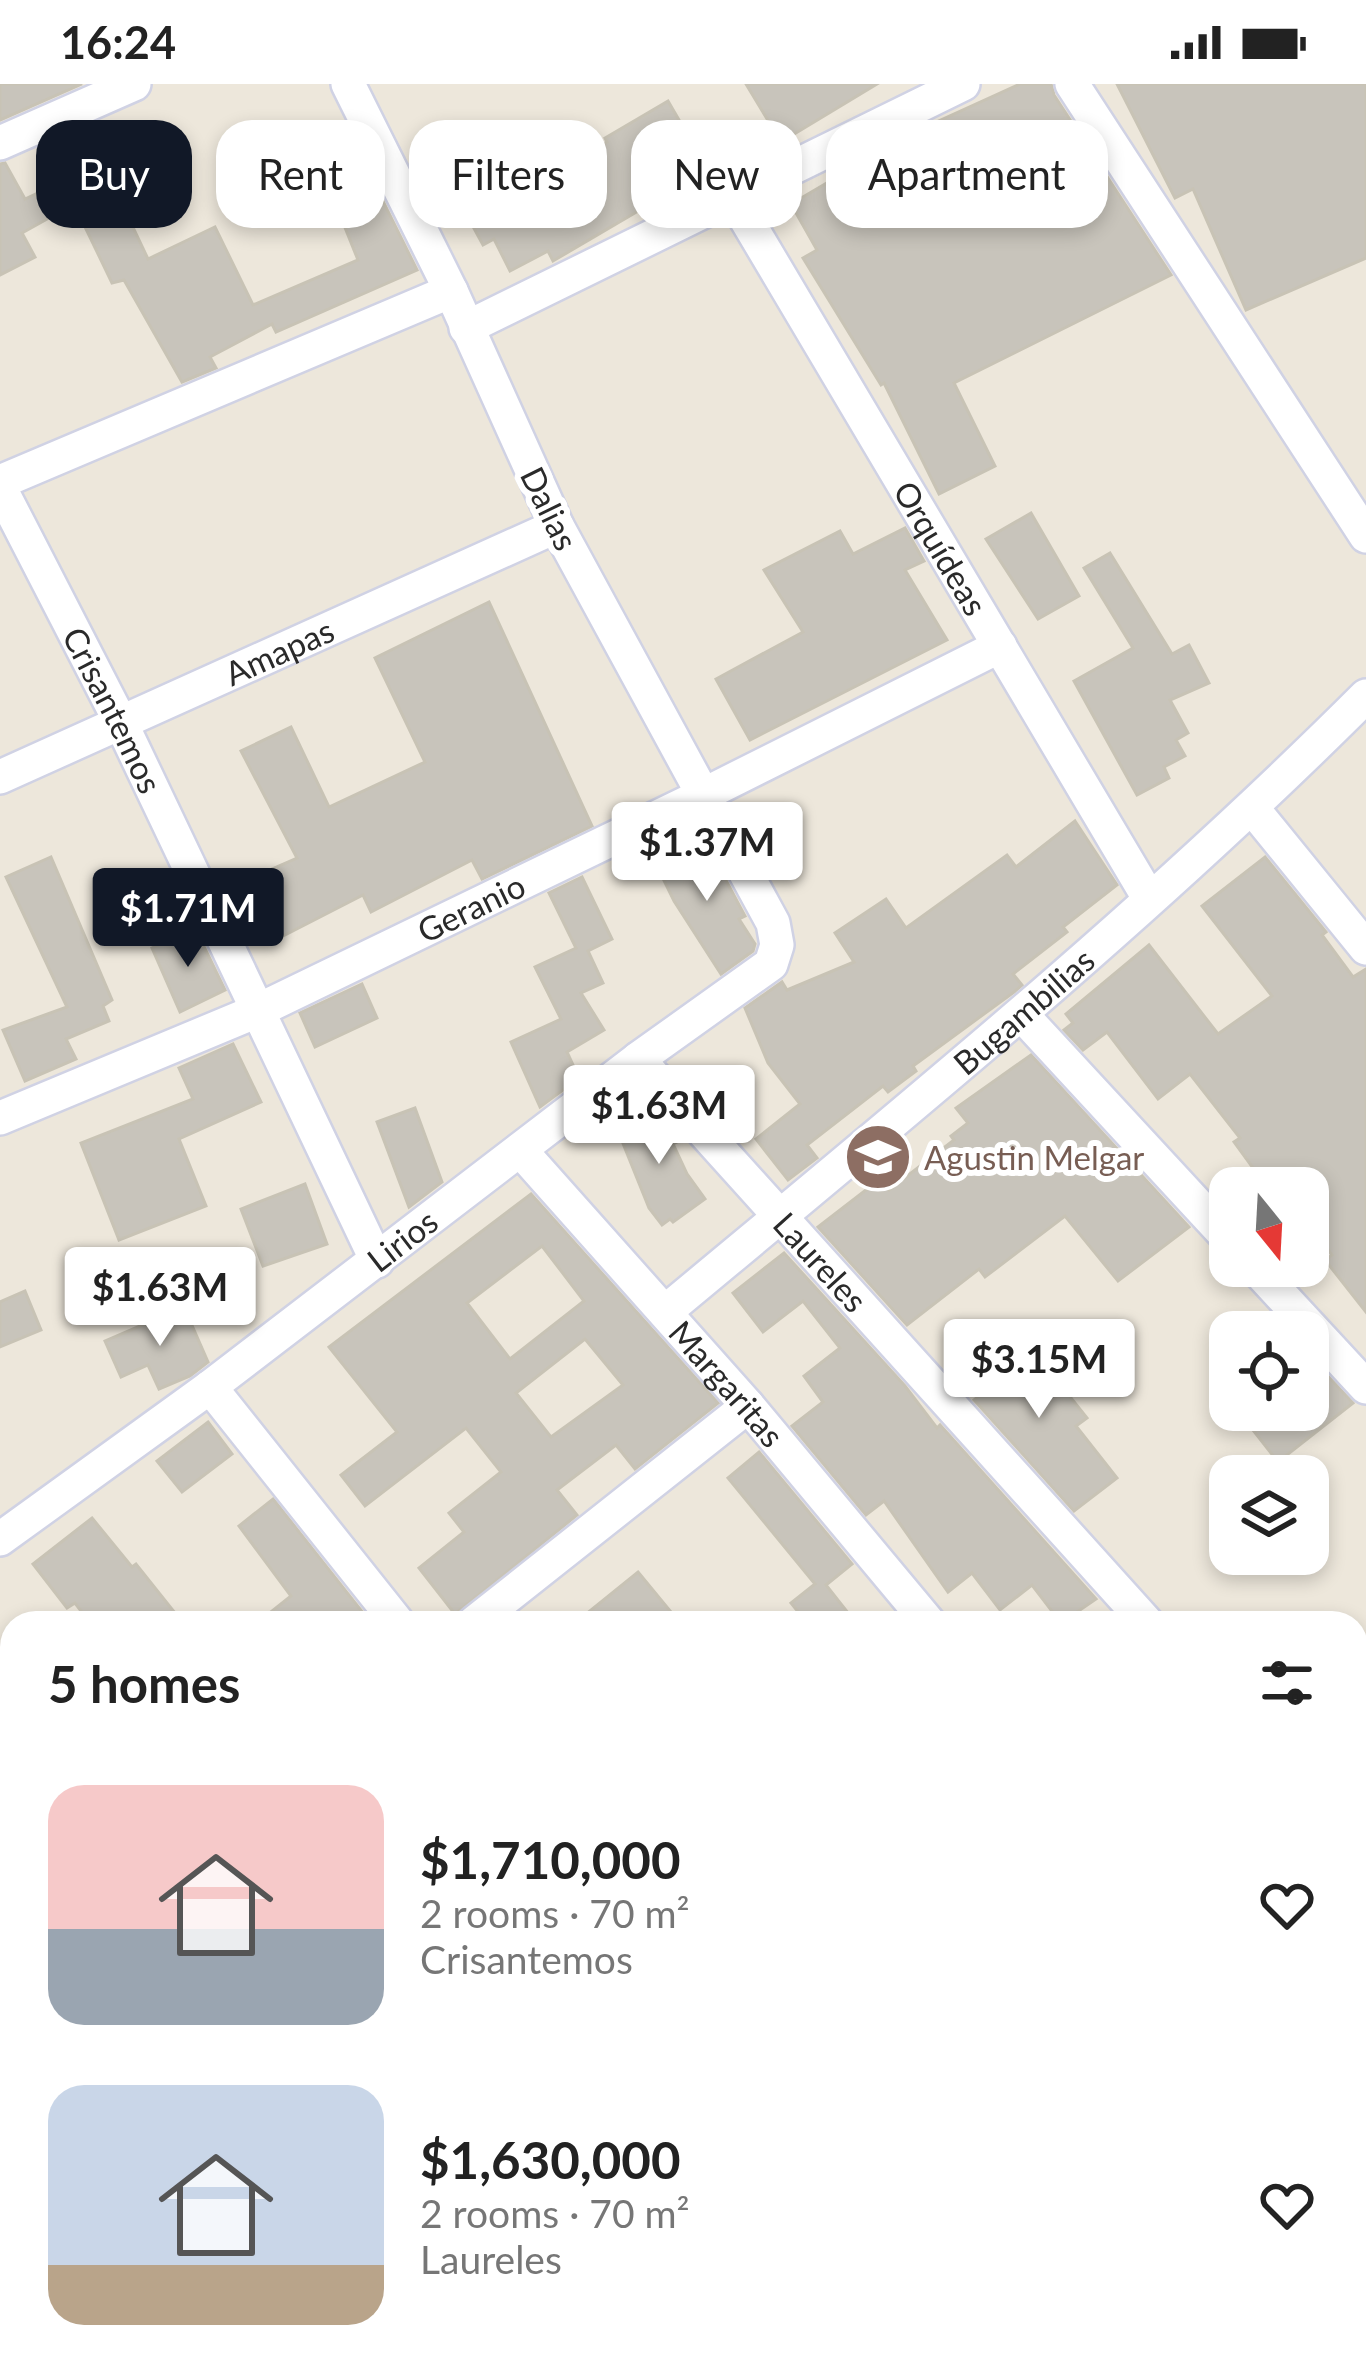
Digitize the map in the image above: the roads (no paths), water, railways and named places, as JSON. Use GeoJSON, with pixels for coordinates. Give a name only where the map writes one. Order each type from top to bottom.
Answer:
{"type":"FeatureCollection","features":[{"type":"Feature","properties":{"kind":"street"},"geometry":{"type":"LineString","coordinates":[[0,142],[134,84]]}},
{"type":"Feature","properties":{"kind":"street","name":"Dalias"},"geometry":{"type":"LineString","coordinates":[[348,84],[451,291],[557,526],[773,922]]}},
{"type":"Feature","properties":{"kind":"street"},"geometry":{"type":"LineString","coordinates":[[802,162],[963,84]]}},
{"type":"Feature","properties":{"kind":"street"},"geometry":{"type":"LineString","coordinates":[[1072,84],[1366,536]]}},
{"type":"Feature","properties":{"kind":"street"},"geometry":{"type":"LineString","coordinates":[[466,328],[668,228]]}},
{"type":"Feature","properties":{"kind":"street","name":"Orquídeas"},"geometry":{"type":"LineString","coordinates":[[752,228],[1149,898]]}},
{"type":"Feature","properties":{"kind":"street"},"geometry":{"type":"LineString","coordinates":[[0,484],[451,291]]}},
{"type":"Feature","properties":{"kind":"street","name":"Crisantemos"},"geometry":{"type":"LineString","coordinates":[[0,484],[120,721],[377,1261]]}},
{"type":"Feature","properties":{"kind":"street","name":"Amapas"},"geometry":{"type":"LineString","coordinates":[[0,777],[557,526]]}},
{"type":"Feature","properties":{"kind":"street","name":"Geranio"},"geometry":{"type":"LineString","coordinates":[[0,1118],[257,1011],[1000,646]]}},
{"type":"Feature","properties":{"kind":"street","name":"Bugambilias"},"geometry":{"type":"LineString","coordinates":[[664,1312],[1022,1015],[1253,809],[1366,696]]}},
{"type":"Feature","properties":{"kind":"street"},"geometry":{"type":"LineString","coordinates":[[1253,809],[1366,948]]}},
{"type":"Feature","properties":{"kind":"street","name":"Lirios"},"geometry":{"type":"LineString","coordinates":[[0,1539],[210,1388],[638,1059],[771,964],[777,946],[773,922]]}},
{"type":"Feature","properties":{"kind":"street"},"geometry":{"type":"LineString","coordinates":[[1022,1015],[1209,1217]]}},
{"type":"Feature","properties":{"kind":"street","name":"Laureles"},"geometry":{"type":"LineString","coordinates":[[638,1059],[1136,1611]]}},
{"type":"Feature","properties":{"kind":"street","name":"Margaritas"},"geometry":{"type":"LineString","coordinates":[[520,1150],[748,1406],[919,1611]]}},
{"type":"Feature","properties":{"kind":"street"},"geometry":{"type":"LineString","coordinates":[[1273,1287],[1366,1387]]}},
{"type":"Feature","properties":{"kind":"street"},"geometry":{"type":"LineString","coordinates":[[210,1388],[388,1611]]}},
{"type":"Feature","properties":{"kind":"street"},"geometry":{"type":"LineString","coordinates":[[489,1611],[748,1406]]}},
{"type":"Feature","properties":{"kind":"place","name":"Agustin Melgar"},"geometry":{"type":"Point","coordinates":[878,1157]}}]}
